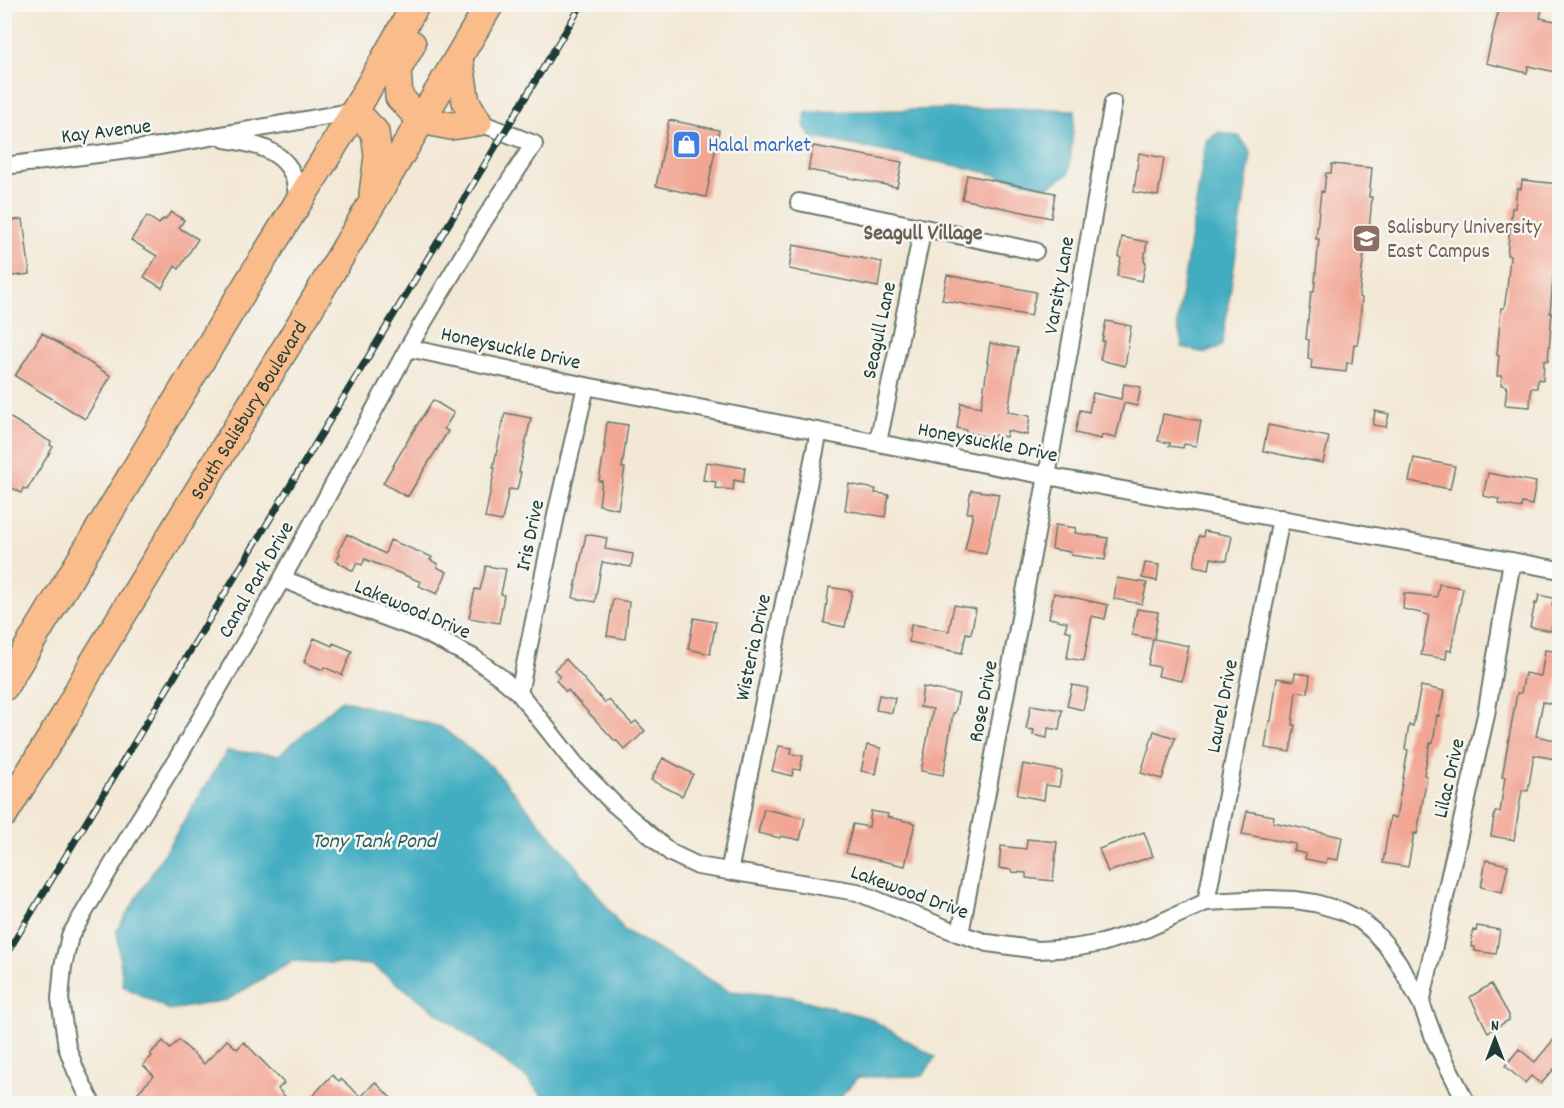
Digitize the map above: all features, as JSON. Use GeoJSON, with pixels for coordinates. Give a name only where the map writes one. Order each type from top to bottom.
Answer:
{"type":"FeatureCollection","features":[{"type":"Feature","properties":{"kind":"main road"},"geometry":{"type":"LineString","coordinates":[[4,687],[230,312],[356,111],[416,4]]}},
{"type":"Feature","properties":{"kind":"main road"},"geometry":{"type":"LineString","coordinates":[[433,4],[397,70],[399,97],[421,120],[451,126],[478,122],[466,102],[459,58]]}},
{"type":"Feature","properties":{"kind":"main road","name":"South Salisbury Boulevard"},"geometry":{"type":"LineString","coordinates":[[4,814],[59,726],[93,663],[304,318],[490,4]]}},
{"type":"Feature","properties":{"kind":"main road"},"geometry":{"type":"LineString","coordinates":[[356,111],[375,132],[378,156],[372,204]]}},
{"type":"Feature","properties":{"kind":"street","name":"Varsity Lane"},"geometry":{"type":"LineString","coordinates":[[1047,476],[1113,103]]}},
{"type":"Feature","properties":{"kind":"street","name":"Kay Avenue"},"geometry":{"type":"LineString","coordinates":[[4,166],[160,146],[356,111]]}},
{"type":"Feature","properties":{"kind":"street","name":"Canal Park Drive"},"geometry":{"type":"LineString","coordinates":[[92,1104],[67,1047],[60,999],[63,966],[70,936],[282,579],[408,348],[484,220],[534,144],[478,122]]}},
{"type":"Feature","properties":{"kind":"street","name":"Kay Avenue"},"geometry":{"type":"LineString","coordinates":[[213,137],[248,143],[272,151],[285,162],[294,177],[298,202]]}},
{"type":"Feature","properties":{"kind":"street"},"geometry":{"type":"LineString","coordinates":[[799,202],[1035,251]]}},
{"type":"Feature","properties":{"kind":"street","name":"Seagull Lane"},"geometry":{"type":"LineString","coordinates":[[878,442],[923,228]]}},
{"type":"Feature","properties":{"kind":"street","name":"Honeysuckle Drive"},"geometry":{"type":"LineString","coordinates":[[408,348],[586,386],[1047,476],[1560,570]]}},
{"type":"Feature","properties":{"kind":"street","name":"Iris Drive"},"geometry":{"type":"LineString","coordinates":[[519,693],[586,386]]}},
{"type":"Feature","properties":{"kind":"street","name":"Wisteria Drive"},"geometry":{"type":"LineString","coordinates":[[729,872],[819,430]]}},
{"type":"Feature","properties":{"kind":"street","name":"Rose Drive"},"geometry":{"type":"LineString","coordinates":[[960,934],[1047,476]]}},
{"type":"Feature","properties":{"kind":"street","name":"Laurel Drive"},"geometry":{"type":"LineString","coordinates":[[1206,902],[1281,519]]}},
{"type":"Feature","properties":{"kind":"street","name":"Lilac Drive"},"geometry":{"type":"LineString","coordinates":[[1421,1003],[1486,715],[1512,561]]}},
{"type":"Feature","properties":{"kind":"street","name":"Lakewood Drive"},"geometry":{"type":"LineString","coordinates":[[282,579],[420,630],[474,658],[519,693],[575,764],[614,804],[672,853],[698,866],[857,892],[988,943],[1038,950],[1073,948],[1102,943],[1146,929],[1206,902],[1267,898],[1315,903],[1342,911],[1360,920],[1386,945],[1421,1003],[1436,1042],[1467,1104]]}},
{"type":"Feature","properties":{"kind":"water"},"geometry":{"type":"Polygon","coordinates":[[[1007,108],[1075,110],[1069,173],[1048,187],[963,167],[811,137],[804,126],[806,112],[1007,108]]]}},
{"type":"Feature","properties":{"kind":"water"},"geometry":{"type":"Polygon","coordinates":[[[1219,132],[1240,137],[1251,153],[1222,346],[1206,353],[1183,348],[1177,324],[1206,141],[1219,132]]]}},
{"type":"Feature","properties":{"kind":"water","name":"Tony Tank Pond"},"geometry":{"type":"Polygon","coordinates":[[[342,700],[441,727],[492,767],[573,862],[624,930],[729,991],[792,997],[869,1018],[935,1057],[923,1076],[858,1077],[838,1099],[839,1103],[548,1103],[528,1079],[372,965],[292,961],[227,1000],[170,1010],[123,986],[117,930],[227,751],[279,755],[342,700]]]}},
{"type":"Feature","properties":{"kind":"building"},"geometry":{"type":"Polygon","coordinates":[[[1500,4],[1524,4],[1542,9],[1540,18],[1560,22],[1560,73],[1528,66],[1527,73],[1486,63],[1500,4]]]}},
{"type":"Feature","properties":{"kind":"building"},"geometry":{"type":"Polygon","coordinates":[[[669,120],[719,130],[706,197],[656,186],[669,120]]]}},
{"type":"Feature","properties":{"kind":"building"},"geometry":{"type":"Polygon","coordinates":[[[813,146],[902,162],[897,187],[808,170],[813,146]]]}},
{"type":"Feature","properties":{"kind":"building"},"geometry":{"type":"Polygon","coordinates":[[[1139,153],[1164,158],[1158,196],[1134,192],[1139,153]]]}},
{"type":"Feature","properties":{"kind":"building"},"geometry":{"type":"Polygon","coordinates":[[[1332,164],[1372,168],[1368,244],[1365,244],[1359,297],[1362,298],[1359,333],[1357,345],[1354,344],[1352,363],[1347,363],[1346,372],[1311,368],[1312,360],[1308,359],[1309,340],[1306,339],[1311,292],[1314,292],[1321,191],[1324,192],[1326,173],[1331,173],[1332,164]]]}},
{"type":"Feature","properties":{"kind":"building"},"geometry":{"type":"Polygon","coordinates":[[[967,175],[1055,193],[1051,218],[962,199],[967,175]]]}},
{"type":"Feature","properties":{"kind":"building"},"geometry":{"type":"Polygon","coordinates":[[[1522,180],[1558,184],[1557,193],[1560,193],[1560,247],[1558,260],[1555,260],[1548,361],[1544,360],[1543,380],[1538,379],[1537,388],[1531,388],[1530,407],[1505,405],[1507,386],[1501,385],[1502,376],[1497,376],[1501,308],[1504,308],[1510,256],[1507,255],[1512,208],[1515,208],[1517,189],[1521,189],[1522,180]]]}},
{"type":"Feature","properties":{"kind":"building"},"geometry":{"type":"Polygon","coordinates":[[[171,212],[184,220],[179,228],[198,239],[179,269],[175,266],[162,288],[144,277],[157,256],[131,240],[147,216],[159,224],[171,212]]]}},
{"type":"Feature","properties":{"kind":"building"},"geometry":{"type":"Polygon","coordinates":[[[23,219],[30,274],[4,277],[4,221],[23,219]]]}},
{"type":"Feature","properties":{"kind":"building"},"geometry":{"type":"Polygon","coordinates":[[[1122,237],[1147,242],[1142,281],[1117,276],[1122,237]]]}},
{"type":"Feature","properties":{"kind":"building"},"geometry":{"type":"Polygon","coordinates":[[[793,245],[882,262],[878,287],[789,269],[793,245]]]}},
{"type":"Feature","properties":{"kind":"building"},"geometry":{"type":"Polygon","coordinates":[[[947,275],[1036,292],[1031,316],[942,300],[947,275]]]}},
{"type":"Feature","properties":{"kind":"building"},"geometry":{"type":"Polygon","coordinates":[[[1106,321],[1131,326],[1125,366],[1100,360],[1106,321]]]}},
{"type":"Feature","properties":{"kind":"building"},"geometry":{"type":"Polygon","coordinates":[[[42,333],[111,376],[85,419],[15,376],[42,333]]]}},
{"type":"Feature","properties":{"kind":"building"},"geometry":{"type":"Polygon","coordinates":[[[990,343],[1018,348],[1008,412],[1030,416],[1027,435],[1007,431],[1006,437],[994,435],[993,438],[957,428],[961,403],[981,407],[990,343]]]}},
{"type":"Feature","properties":{"kind":"building"},"geometry":{"type":"Polygon","coordinates":[[[1124,384],[1141,387],[1137,406],[1124,403],[1116,438],[1102,435],[1101,439],[1075,433],[1080,410],[1089,412],[1093,393],[1121,399],[1124,384]]]}},
{"type":"Feature","properties":{"kind":"building"},"geometry":{"type":"Polygon","coordinates":[[[433,400],[454,413],[444,429],[448,431],[408,496],[405,496],[383,483],[433,400]]]}},
{"type":"Feature","properties":{"kind":"building"},"geometry":{"type":"Polygon","coordinates":[[[1375,411],[1389,414],[1386,427],[1373,425],[1375,411]]]}},
{"type":"Feature","properties":{"kind":"building"},"geometry":{"type":"Polygon","coordinates":[[[505,413],[531,418],[517,490],[509,489],[502,521],[485,518],[505,413]]]}},
{"type":"Feature","properties":{"kind":"building"},"geometry":{"type":"Polygon","coordinates":[[[4,414],[51,442],[50,445],[53,447],[27,490],[23,488],[21,493],[4,483],[4,414]]]}},
{"type":"Feature","properties":{"kind":"building"},"geometry":{"type":"Polygon","coordinates":[[[1163,414],[1201,421],[1196,446],[1184,444],[1183,448],[1169,446],[1170,443],[1158,441],[1163,414]]]}},
{"type":"Feature","properties":{"kind":"building"},"geometry":{"type":"Polygon","coordinates":[[[607,422],[628,425],[622,468],[625,468],[618,509],[599,505],[602,481],[599,481],[607,422]]]}},
{"type":"Feature","properties":{"kind":"building"},"geometry":{"type":"Polygon","coordinates":[[[1268,425],[1329,437],[1323,463],[1263,451],[1268,425]]]}},
{"type":"Feature","properties":{"kind":"building"},"geometry":{"type":"Polygon","coordinates":[[[1414,458],[1455,466],[1450,489],[1409,481],[1414,458]]]}},
{"type":"Feature","properties":{"kind":"building"},"geometry":{"type":"Polygon","coordinates":[[[706,462],[745,468],[743,482],[734,480],[733,490],[715,488],[716,482],[703,480],[706,462]]]}},
{"type":"Feature","properties":{"kind":"building"},"geometry":{"type":"Polygon","coordinates":[[[1488,473],[1536,482],[1532,505],[1522,503],[1521,508],[1498,504],[1499,499],[1483,496],[1488,473]]]}},
{"type":"Feature","properties":{"kind":"building"},"geometry":{"type":"Polygon","coordinates":[[[849,484],[876,489],[875,493],[889,495],[885,517],[845,510],[849,484]]]}},
{"type":"Feature","properties":{"kind":"building"},"geometry":{"type":"Polygon","coordinates":[[[971,490],[999,494],[986,554],[965,550],[973,513],[967,513],[971,490]]]}},
{"type":"Feature","properties":{"kind":"building"},"geometry":{"type":"Polygon","coordinates":[[[1055,525],[1076,528],[1075,533],[1108,538],[1105,560],[1071,555],[1071,552],[1052,549],[1055,525]]]}},
{"type":"Feature","properties":{"kind":"building"},"geometry":{"type":"Polygon","coordinates":[[[1204,531],[1232,536],[1227,561],[1211,558],[1209,569],[1194,566],[1199,536],[1203,537],[1204,531]]]}},
{"type":"Feature","properties":{"kind":"building"},"geometry":{"type":"Polygon","coordinates":[[[347,534],[385,554],[390,540],[432,557],[430,560],[438,564],[437,567],[447,572],[437,594],[419,586],[421,582],[365,559],[362,565],[357,563],[353,571],[336,561],[347,534]]]}},
{"type":"Feature","properties":{"kind":"building"},"geometry":{"type":"Polygon","coordinates":[[[586,534],[607,538],[605,549],[633,554],[631,567],[602,562],[595,602],[573,598],[586,534]]]}},
{"type":"Feature","properties":{"kind":"building"},"geometry":{"type":"Polygon","coordinates":[[[1145,563],[1159,565],[1157,581],[1142,578],[1145,563]]]}},
{"type":"Feature","properties":{"kind":"building"},"geometry":{"type":"Polygon","coordinates":[[[486,566],[506,569],[499,623],[469,618],[475,589],[480,590],[486,566]]]}},
{"type":"Feature","properties":{"kind":"building"},"geometry":{"type":"Polygon","coordinates":[[[1117,578],[1147,583],[1142,604],[1114,599],[1117,578]]]}},
{"type":"Feature","properties":{"kind":"building"},"geometry":{"type":"Polygon","coordinates":[[[1439,584],[1463,588],[1451,651],[1447,650],[1446,659],[1421,655],[1429,615],[1403,609],[1404,593],[1437,597],[1439,584]]]}},
{"type":"Feature","properties":{"kind":"building"},"geometry":{"type":"Polygon","coordinates":[[[829,587],[852,591],[845,627],[824,623],[829,587]]]}},
{"type":"Feature","properties":{"kind":"building"},"geometry":{"type":"Polygon","coordinates":[[[1054,593],[1108,605],[1105,619],[1092,616],[1084,661],[1067,658],[1071,632],[1065,630],[1067,622],[1049,618],[1054,593]]]}},
{"type":"Feature","properties":{"kind":"building"},"geometry":{"type":"Polygon","coordinates":[[[1539,595],[1553,598],[1552,606],[1556,607],[1551,631],[1530,627],[1539,595]]]}},
{"type":"Feature","properties":{"kind":"building"},"geometry":{"type":"Polygon","coordinates":[[[613,599],[629,602],[625,639],[607,636],[613,599]]]}},
{"type":"Feature","properties":{"kind":"building"},"geometry":{"type":"Polygon","coordinates":[[[954,605],[976,609],[971,634],[966,633],[962,653],[909,642],[911,624],[949,631],[954,605]]]}},
{"type":"Feature","properties":{"kind":"building"},"geometry":{"type":"Polygon","coordinates":[[[1137,609],[1158,612],[1154,639],[1189,646],[1182,681],[1158,676],[1160,667],[1148,665],[1153,639],[1132,635],[1137,609]]]}},
{"type":"Feature","properties":{"kind":"building"},"geometry":{"type":"Polygon","coordinates":[[[694,618],[716,622],[710,654],[688,649],[694,618]]]}},
{"type":"Feature","properties":{"kind":"building"},"geometry":{"type":"Polygon","coordinates":[[[314,638],[352,651],[342,675],[304,662],[314,638]]]}},
{"type":"Feature","properties":{"kind":"building"},"geometry":{"type":"Polygon","coordinates":[[[1545,650],[1560,652],[1560,677],[1558,677],[1553,704],[1543,702],[1536,736],[1560,741],[1560,760],[1534,755],[1528,791],[1522,790],[1514,840],[1491,836],[1495,812],[1500,812],[1505,777],[1502,777],[1517,693],[1521,693],[1525,673],[1541,676],[1545,650]]]}},
{"type":"Feature","properties":{"kind":"building"},"geometry":{"type":"Polygon","coordinates":[[[566,659],[605,703],[609,700],[632,724],[636,721],[645,731],[625,750],[556,680],[560,676],[554,670],[566,659]]]}},
{"type":"Feature","properties":{"kind":"building"},"geometry":{"type":"Polygon","coordinates":[[[1295,673],[1310,675],[1308,693],[1296,692],[1292,725],[1295,725],[1290,752],[1265,748],[1277,678],[1294,681],[1295,673]]]}},
{"type":"Feature","properties":{"kind":"building"},"geometry":{"type":"Polygon","coordinates":[[[1072,685],[1088,688],[1083,710],[1067,706],[1072,685]]]}},
{"type":"Feature","properties":{"kind":"building"},"geometry":{"type":"Polygon","coordinates":[[[1421,686],[1444,691],[1439,716],[1437,715],[1433,743],[1430,743],[1417,834],[1414,833],[1408,867],[1383,863],[1390,817],[1396,818],[1408,750],[1405,749],[1409,725],[1413,726],[1421,686]]]}},
{"type":"Feature","properties":{"kind":"building"},"geometry":{"type":"Polygon","coordinates":[[[923,687],[959,694],[955,713],[953,713],[943,775],[921,771],[933,709],[920,707],[923,687]]]}},
{"type":"Feature","properties":{"kind":"building"},"geometry":{"type":"Polygon","coordinates":[[[879,695],[895,698],[892,713],[876,710],[879,695]]]}},
{"type":"Feature","properties":{"kind":"building"},"geometry":{"type":"Polygon","coordinates":[[[1031,705],[1062,710],[1059,730],[1048,728],[1047,738],[1033,735],[1034,730],[1026,729],[1031,705]]]}},
{"type":"Feature","properties":{"kind":"building"},"geometry":{"type":"Polygon","coordinates":[[[1154,731],[1175,738],[1162,779],[1141,773],[1154,731]]]}},
{"type":"Feature","properties":{"kind":"building"},"geometry":{"type":"Polygon","coordinates":[[[867,745],[881,748],[876,774],[861,771],[867,745]]]}},
{"type":"Feature","properties":{"kind":"building"},"geometry":{"type":"Polygon","coordinates":[[[779,746],[792,748],[791,754],[803,756],[800,770],[794,769],[792,776],[772,771],[779,746]]]}},
{"type":"Feature","properties":{"kind":"building"},"geometry":{"type":"Polygon","coordinates":[[[663,758],[693,774],[682,796],[651,780],[663,758]]]}},
{"type":"Feature","properties":{"kind":"building"},"geometry":{"type":"Polygon","coordinates":[[[1023,764],[1062,771],[1059,787],[1046,785],[1044,800],[1017,795],[1023,764]]]}},
{"type":"Feature","properties":{"kind":"building"},"geometry":{"type":"Polygon","coordinates":[[[764,809],[805,818],[800,840],[758,833],[764,809]]]}},
{"type":"Feature","properties":{"kind":"building"},"geometry":{"type":"Polygon","coordinates":[[[871,811],[915,823],[905,866],[846,853],[853,824],[869,827],[871,811]]]}},
{"type":"Feature","properties":{"kind":"building"},"geometry":{"type":"Polygon","coordinates":[[[1247,811],[1274,816],[1273,822],[1342,837],[1338,860],[1327,858],[1326,863],[1305,859],[1306,854],[1294,851],[1296,844],[1242,834],[1247,811]]]}},
{"type":"Feature","properties":{"kind":"building"},"geometry":{"type":"Polygon","coordinates":[[[1144,832],[1153,856],[1108,872],[1099,849],[1144,832]]]}},
{"type":"Feature","properties":{"kind":"building"},"geometry":{"type":"Polygon","coordinates":[[[1027,839],[1057,842],[1053,881],[1026,878],[1026,873],[999,868],[1001,846],[1026,849],[1027,839]]]}},
{"type":"Feature","properties":{"kind":"building"},"geometry":{"type":"Polygon","coordinates":[[[1486,860],[1508,865],[1502,892],[1481,887],[1486,860]]]}},
{"type":"Feature","properties":{"kind":"building"},"geometry":{"type":"Polygon","coordinates":[[[1477,926],[1500,930],[1496,954],[1475,951],[1475,947],[1471,947],[1473,930],[1476,931],[1477,926]]]}},
{"type":"Feature","properties":{"kind":"building"},"geometry":{"type":"Polygon","coordinates":[[[1491,984],[1509,1015],[1509,1020],[1488,1032],[1470,997],[1491,984]]]}},
{"type":"Feature","properties":{"kind":"building"},"geometry":{"type":"Polygon","coordinates":[[[1560,1032],[1560,1062],[1541,1084],[1531,1076],[1525,1083],[1505,1066],[1519,1049],[1535,1062],[1560,1032]]]}},
{"type":"Feature","properties":{"kind":"building"},"geometry":{"type":"Polygon","coordinates":[[[179,1040],[204,1064],[227,1040],[237,1049],[244,1042],[284,1083],[278,1089],[292,1104],[141,1104],[134,1096],[154,1076],[143,1065],[163,1041],[170,1049],[179,1040]]]}},
{"type":"Feature","properties":{"kind":"building"},"geometry":{"type":"Polygon","coordinates":[[[332,1075],[339,1081],[341,1079],[361,1097],[375,1082],[397,1104],[305,1104],[332,1075]]]}},
{"type":"Feature","properties":{"kind":"railway"},"geometry":{"type":"LineString","coordinates":[[4,958],[582,4]]}},
{"type":"Feature","properties":{"kind":"place","name":"Halal market"},"geometry":{"type":"Point","coordinates":[687,144]}},
{"type":"Feature","properties":{"kind":"place","name":"Salisbury University East Campus"},"geometry":{"type":"Point","coordinates":[1366,238]}},
{"type":"Feature","properties":{"kind":"district","name":"Seagull Village"},"geometry":{"type":"Point","coordinates":[923,231]}}]}
